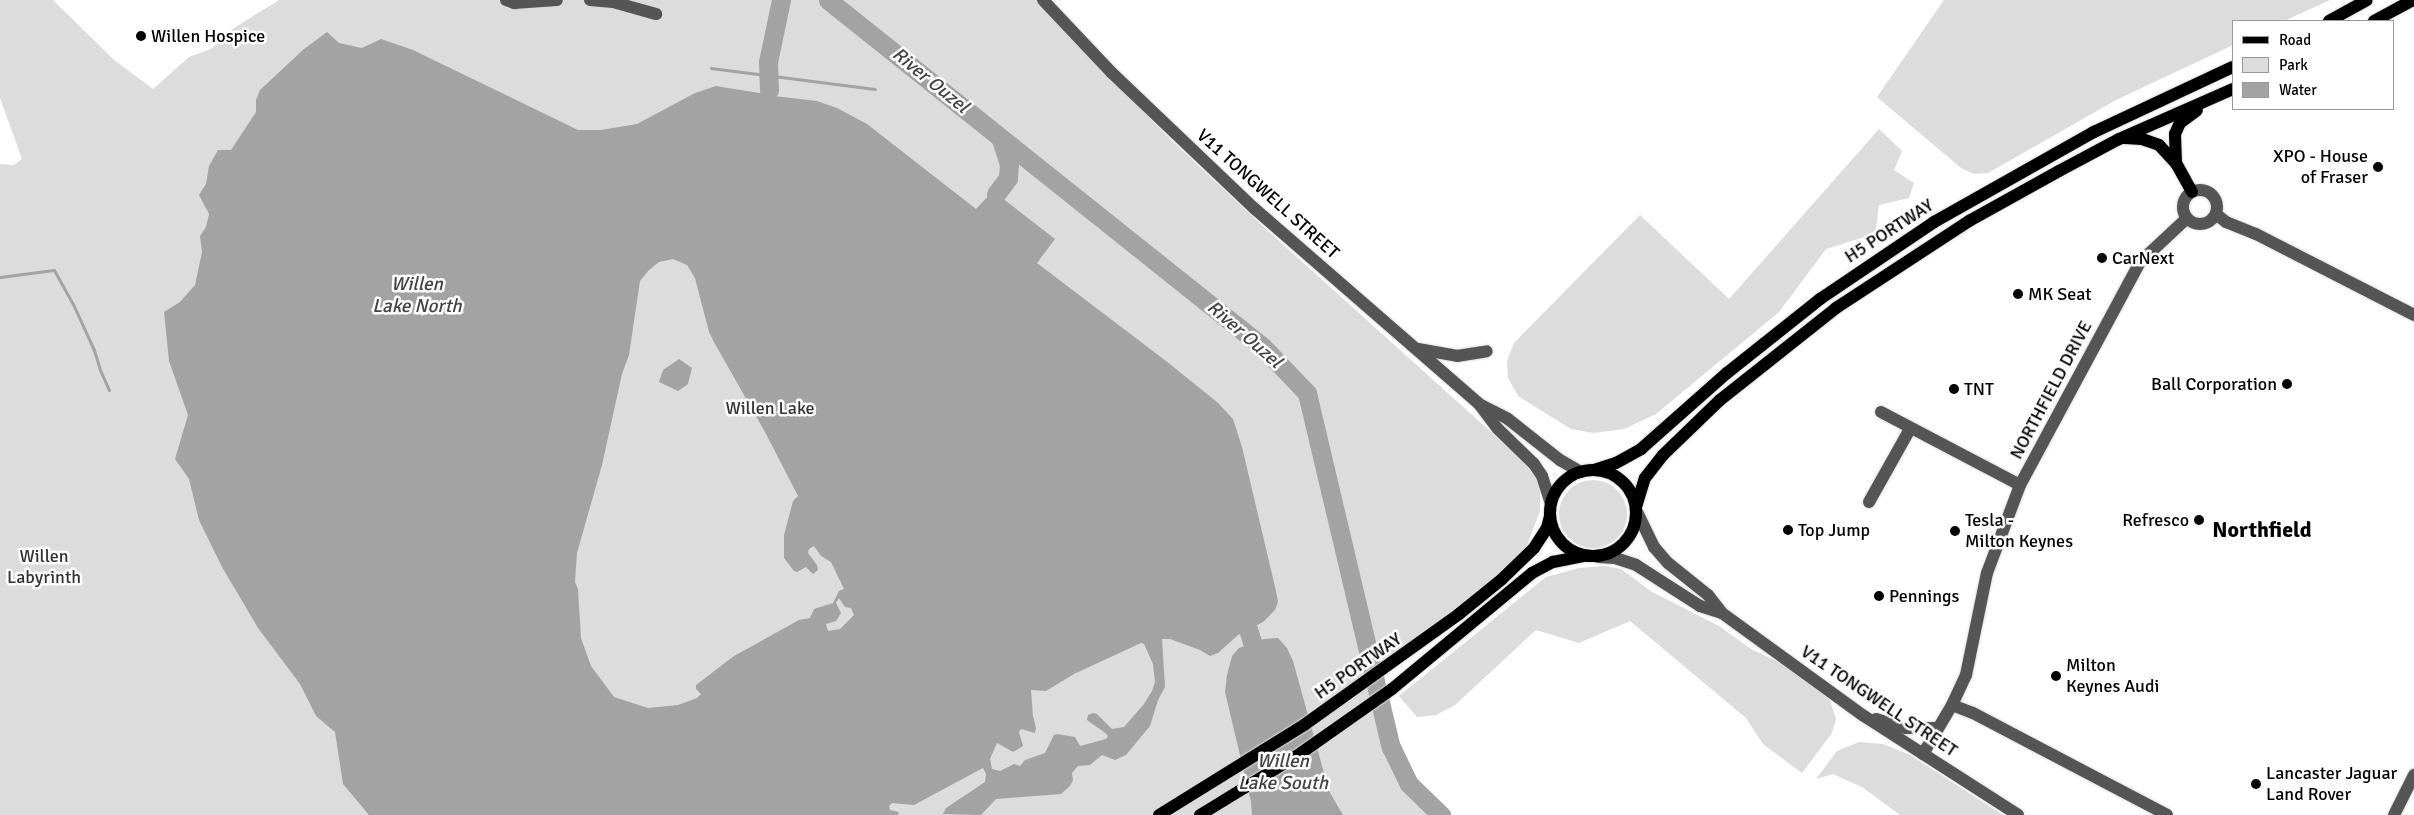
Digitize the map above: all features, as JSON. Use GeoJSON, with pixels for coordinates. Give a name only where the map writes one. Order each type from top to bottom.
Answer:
{"type":"FeatureCollection","features":[{"type":"Feature","properties":{"kind":"main road"},"geometry":{"type":"LineString","coordinates":[[2331,20],[2367,0]]}},
{"type":"Feature","properties":{"kind":"main road"},"geometry":{"type":"LineString","coordinates":[[2376,20],[2413,0]]}},
{"type":"Feature","properties":{"kind":"main road","name":"H5 PORTWAY"},"geometry":{"type":"LineString","coordinates":[[1594,470],[1616,463],[1641,449],[1727,373],[1820,299],[1934,222],[2094,132],[2232,67]]}},
{"type":"Feature","properties":{"kind":"main road"},"geometry":{"type":"LineString","coordinates":[[2176,163],[2175,134],[2180,123],[2228,91]]}},
{"type":"Feature","properties":{"kind":"main road","name":"H5 PORTWAY"},"geometry":{"type":"LineString","coordinates":[[1636,510],[1645,478],[1663,455],[1720,400],[1805,331],[1889,272],[1969,222],[2119,139],[2228,91]]}},
{"type":"Feature","properties":{"kind":"main road"},"geometry":{"type":"LineString","coordinates":[[2119,139],[2135,138],[2159,145],[2176,163],[2192,192]]}},
{"type":"Feature","properties":{"kind":"main road"},"geometry":{"type":"LineString","coordinates":[[1594,470],[1609,473],[1622,481],[1629,489],[1636,510],[1636,523],[1626,542],[1609,554],[1584,556],[1571,551],[1560,542],[1553,530],[1550,510],[1562,484],[1581,472],[1594,470]]}},
{"type":"Feature","properties":{"kind":"main road","name":"H5 PORTWAY"},"geometry":{"type":"LineString","coordinates":[[1159,815],[1304,725],[1408,652],[1502,579],[1521,562],[1542,536],[1550,510]]}},
{"type":"Feature","properties":{"kind":"main road","name":"H5 PORTWAY"},"geometry":{"type":"LineString","coordinates":[[1203,813],[1325,737],[1418,669],[1532,573],[1553,562],[1584,556]]}},
{"type":"Feature","properties":{"kind":"street"},"geometry":{"type":"LineString","coordinates":[[506,0],[514,3],[557,0]]}},
{"type":"Feature","properties":{"kind":"street"},"geometry":{"type":"LineString","coordinates":[[590,0],[613,2],[656,14]]}},
{"type":"Feature","properties":{"kind":"street","name":"V11 TONGWELL STREET"},"geometry":{"type":"LineString","coordinates":[[1043,0],[1112,72],[1255,209],[1479,404],[1498,429],[1534,464],[1542,476],[1550,510]]}},
{"type":"Feature","properties":{"kind":"street"},"geometry":{"type":"LineString","coordinates":[[2202,190],[2212,195],[2217,204],[2216,214],[2202,224],[2192,222],[2187,218],[2183,204],[2192,192],[2202,190]]}},
{"type":"Feature","properties":{"kind":"street"},"geometry":{"type":"LineString","coordinates":[[2216,214],[2226,222],[2256,234],[2414,315]]}},
{"type":"Feature","properties":{"kind":"street","name":"NORTHFIELD DRIVE"},"geometry":{"type":"LineString","coordinates":[[1923,754],[1952,705],[1966,675],[1991,558],[2020,485],[2140,262],[2187,218]]}},
{"type":"Feature","properties":{"kind":"street"},"geometry":{"type":"LineString","coordinates":[[1418,349],[1457,356],[1487,351]]}},
{"type":"Feature","properties":{"kind":"street","name":"V11 TONGWELL STREET"},"geometry":{"type":"LineString","coordinates":[[1479,404],[1508,418],[1560,460],[1581,472]]}},
{"type":"Feature","properties":{"kind":"street","name":"NORTHFIELD DRIVE"},"geometry":{"type":"LineString","coordinates":[[1881,412],[1910,429],[2020,485]]}},
{"type":"Feature","properties":{"kind":"street"},"geometry":{"type":"LineString","coordinates":[[1869,502],[1910,429]]}},
{"type":"Feature","properties":{"kind":"street","name":"V11 TONGWELL STREET"},"geometry":{"type":"LineString","coordinates":[[1636,510],[1654,547],[1668,563],[1708,595],[1722,613],[1864,716],[2018,815]]}},
{"type":"Feature","properties":{"kind":"street","name":"V11 TONGWELL STREET"},"geometry":{"type":"LineString","coordinates":[[1598,556],[1615,558],[1636,565],[1656,576],[1700,606],[1722,613]]}},
{"type":"Feature","properties":{"kind":"street"},"geometry":{"type":"LineString","coordinates":[[1952,705],[1973,713],[2167,815]]}},
{"type":"Feature","properties":{"kind":"street"},"geometry":{"type":"LineString","coordinates":[[1864,716],[1906,728],[1938,728]]}},
{"type":"Feature","properties":{"kind":"street"},"geometry":{"type":"LineString","coordinates":[[2394,815],[2414,775]]}},
{"type":"Feature","properties":{"kind":"green space","name":"Willen Lake"},"geometry":{"type":"Polygon","coordinates":[[[0,0],[53,0],[114,60],[153,89],[189,57],[211,49],[234,28],[279,0],[1035,0],[1170,139],[1269,232],[1520,458],[1535,476],[1540,490],[1540,511],[1521,561],[1372,678],[1391,747],[1409,784],[1441,815],[0,815],[0,164],[14,165],[22,159],[0,98],[0,0]]]}},
{"type":"Feature","properties":{"kind":"green space"},"geometry":{"type":"Polygon","coordinates":[[[1944,0],[2330,0],[2286,20],[2232,20],[2232,45],[2116,100],[1988,173],[1974,174],[1961,168],[1877,97],[1944,0]]]}},
{"type":"Feature","properties":{"kind":"green space"},"geometry":{"type":"Polygon","coordinates":[[[1879,129],[1902,151],[1894,170],[1914,183],[1909,198],[1879,205],[1876,229],[1871,235],[1826,249],[1779,312],[1656,414],[1624,429],[1593,433],[1571,429],[1518,396],[1508,378],[1507,361],[1514,343],[1640,215],[1729,299],[1879,129]]]}},
{"type":"Feature","properties":{"kind":"green space"},"geometry":{"type":"Polygon","coordinates":[[[1593,480],[1606,483],[1617,490],[1624,501],[1627,514],[1624,527],[1617,538],[1606,545],[1593,548],[1580,545],[1569,538],[1562,527],[1559,514],[1562,501],[1569,490],[1580,483],[1593,480]]]}},
{"type":"Feature","properties":{"kind":"green space"},"geometry":{"type":"Polygon","coordinates":[[[1605,566],[1621,569],[1652,592],[1719,626],[1751,649],[1785,665],[1830,700],[1836,719],[1832,733],[1802,773],[1763,744],[1746,718],[1630,621],[1579,643],[1536,630],[1455,705],[1436,715],[1417,717],[1399,696],[1546,577],[1579,568],[1605,566]]]}},
{"type":"Feature","properties":{"kind":"green space"},"geometry":{"type":"Polygon","coordinates":[[[1859,742],[1883,744],[1910,755],[2003,815],[1900,815],[1862,787],[1833,774],[1816,779],[1837,751],[1859,742]]]}},
{"type":"Feature","properties":{"kind":"water","name":"Willen Lake North"},"geometry":{"type":"Polygon","coordinates":[[[327,32],[339,43],[362,48],[381,39],[413,50],[578,130],[601,130],[637,124],[695,93],[716,86],[766,94],[769,90],[774,96],[817,101],[837,108],[867,124],[976,209],[993,191],[1055,239],[1037,263],[1166,361],[1217,402],[1233,419],[1242,447],[1276,591],[1278,602],[1275,610],[1263,622],[1238,635],[1218,653],[1210,656],[1200,650],[1170,639],[1162,639],[1165,687],[1158,700],[1150,726],[1126,755],[1115,760],[1102,755],[1090,765],[1078,766],[1072,773],[1073,780],[1070,786],[1061,794],[996,799],[981,815],[943,814],[946,808],[985,782],[986,774],[983,768],[914,805],[892,803],[889,806],[890,810],[899,812],[898,815],[369,815],[343,784],[335,732],[316,716],[300,684],[258,628],[222,567],[199,520],[189,479],[175,459],[188,415],[169,361],[164,312],[180,302],[195,285],[202,252],[200,236],[206,227],[209,214],[199,195],[206,184],[209,166],[218,150],[231,150],[256,112],[256,100],[260,90],[304,49],[327,32]],[[673,259],[659,262],[640,281],[629,355],[622,374],[602,465],[577,553],[575,582],[578,589],[581,638],[591,666],[614,697],[648,708],[678,705],[697,698],[701,694],[696,689],[696,685],[734,656],[799,620],[810,618],[814,609],[833,603],[839,591],[844,589],[831,562],[821,556],[814,546],[809,549],[808,553],[817,565],[818,570],[813,574],[806,567],[797,572],[794,571],[784,558],[784,535],[793,501],[798,496],[765,432],[709,332],[695,278],[687,265],[673,259]],[[839,598],[836,603],[841,613],[836,621],[826,624],[828,631],[840,629],[854,615],[851,608],[845,607],[839,598]],[[1141,643],[1074,674],[1046,691],[1031,690],[1035,733],[1021,729],[1019,732],[1023,746],[1013,752],[997,743],[990,759],[992,769],[1000,771],[1014,764],[1020,766],[1025,760],[1045,753],[1054,735],[1075,737],[1080,746],[1106,739],[1108,736],[1104,732],[1087,720],[1088,715],[1097,714],[1112,729],[1124,727],[1144,704],[1155,682],[1153,664],[1144,644],[1141,643]]]}},
{"type":"Feature","properties":{"kind":"water"},"geometry":{"type":"Polygon","coordinates":[[[679,359],[692,368],[688,384],[678,391],[659,382],[663,370],[679,359]]]}},
{"type":"Feature","properties":{"kind":"water","name":"Willen Lake South"},"geometry":{"type":"Polygon","coordinates":[[[1278,638],[1287,648],[1293,661],[1329,791],[1343,815],[1252,815],[1251,802],[1225,692],[1227,675],[1232,656],[1239,648],[1264,639],[1278,638]]]}},
{"type":"Feature","properties":{"kind":"waterway"},"geometry":{"type":"LineString","coordinates":[[769,90],[768,62],[781,0]]}},
{"type":"Feature","properties":{"kind":"waterway","name":"River Ouzel"},"geometry":{"type":"LineString","coordinates":[[828,0],[1263,347],[1307,393],[1391,747],[1409,784],[1441,815]]}},
{"type":"Feature","properties":{"kind":"waterway"},"geometry":{"type":"LineString","coordinates":[[711,68],[875,89]]}},
{"type":"Feature","properties":{"kind":"waterway"},"geometry":{"type":"LineString","coordinates":[[996,194],[1008,178],[1009,164],[1001,139]]}},
{"type":"Feature","properties":{"kind":"waterway"},"geometry":{"type":"LineString","coordinates":[[0,277],[54,270],[73,304],[94,350],[109,390]]}},
{"type":"Feature","properties":{"kind":"waterway"},"geometry":{"type":"LineString","coordinates":[[1248,629],[1252,642]]}},
{"type":"Feature","properties":{"kind":"place","name":"Willen Hospice"},"geometry":{"type":"Point","coordinates":[141,36]}},
{"type":"Feature","properties":{"kind":"place","name":"XPO - House of Fraser"},"geometry":{"type":"Point","coordinates":[2378,167]}},
{"type":"Feature","properties":{"kind":"place","name":"CarNext"},"geometry":{"type":"Point","coordinates":[2102,258]}},
{"type":"Feature","properties":{"kind":"place","name":"MK Seat"},"geometry":{"type":"Point","coordinates":[2018,294]}},
{"type":"Feature","properties":{"kind":"place","name":"Ball Corporation"},"geometry":{"type":"Point","coordinates":[2287,384]}},
{"type":"Feature","properties":{"kind":"place","name":"TNT"},"geometry":{"type":"Point","coordinates":[1954,389]}},
{"type":"Feature","properties":{"kind":"place","name":"Refresco"},"geometry":{"type":"Point","coordinates":[2199,520]}},
{"type":"Feature","properties":{"kind":"place","name":"Top Jump"},"geometry":{"type":"Point","coordinates":[1788,530]}},
{"type":"Feature","properties":{"kind":"place","name":"Tesla - Milton Keynes"},"geometry":{"type":"Point","coordinates":[1955,531]}},
{"type":"Feature","properties":{"kind":"place","name":"Pennings"},"geometry":{"type":"Point","coordinates":[1879,596]}},
{"type":"Feature","properties":{"kind":"place","name":"Milton Keynes Audi"},"geometry":{"type":"Point","coordinates":[2056,676]}},
{"type":"Feature","properties":{"kind":"place","name":"Lancaster Jaguar Land Rover"},"geometry":{"type":"Point","coordinates":[2256,784]}},
{"type":"Feature","properties":{"kind":"district","name":"Northfield"},"geometry":{"type":"Point","coordinates":[2262,530]}},
{"type":"Feature","properties":{"kind":"park label","name":"Willen Labyrinth"},"geometry":{"type":"Point","coordinates":[44,567]}}]}
